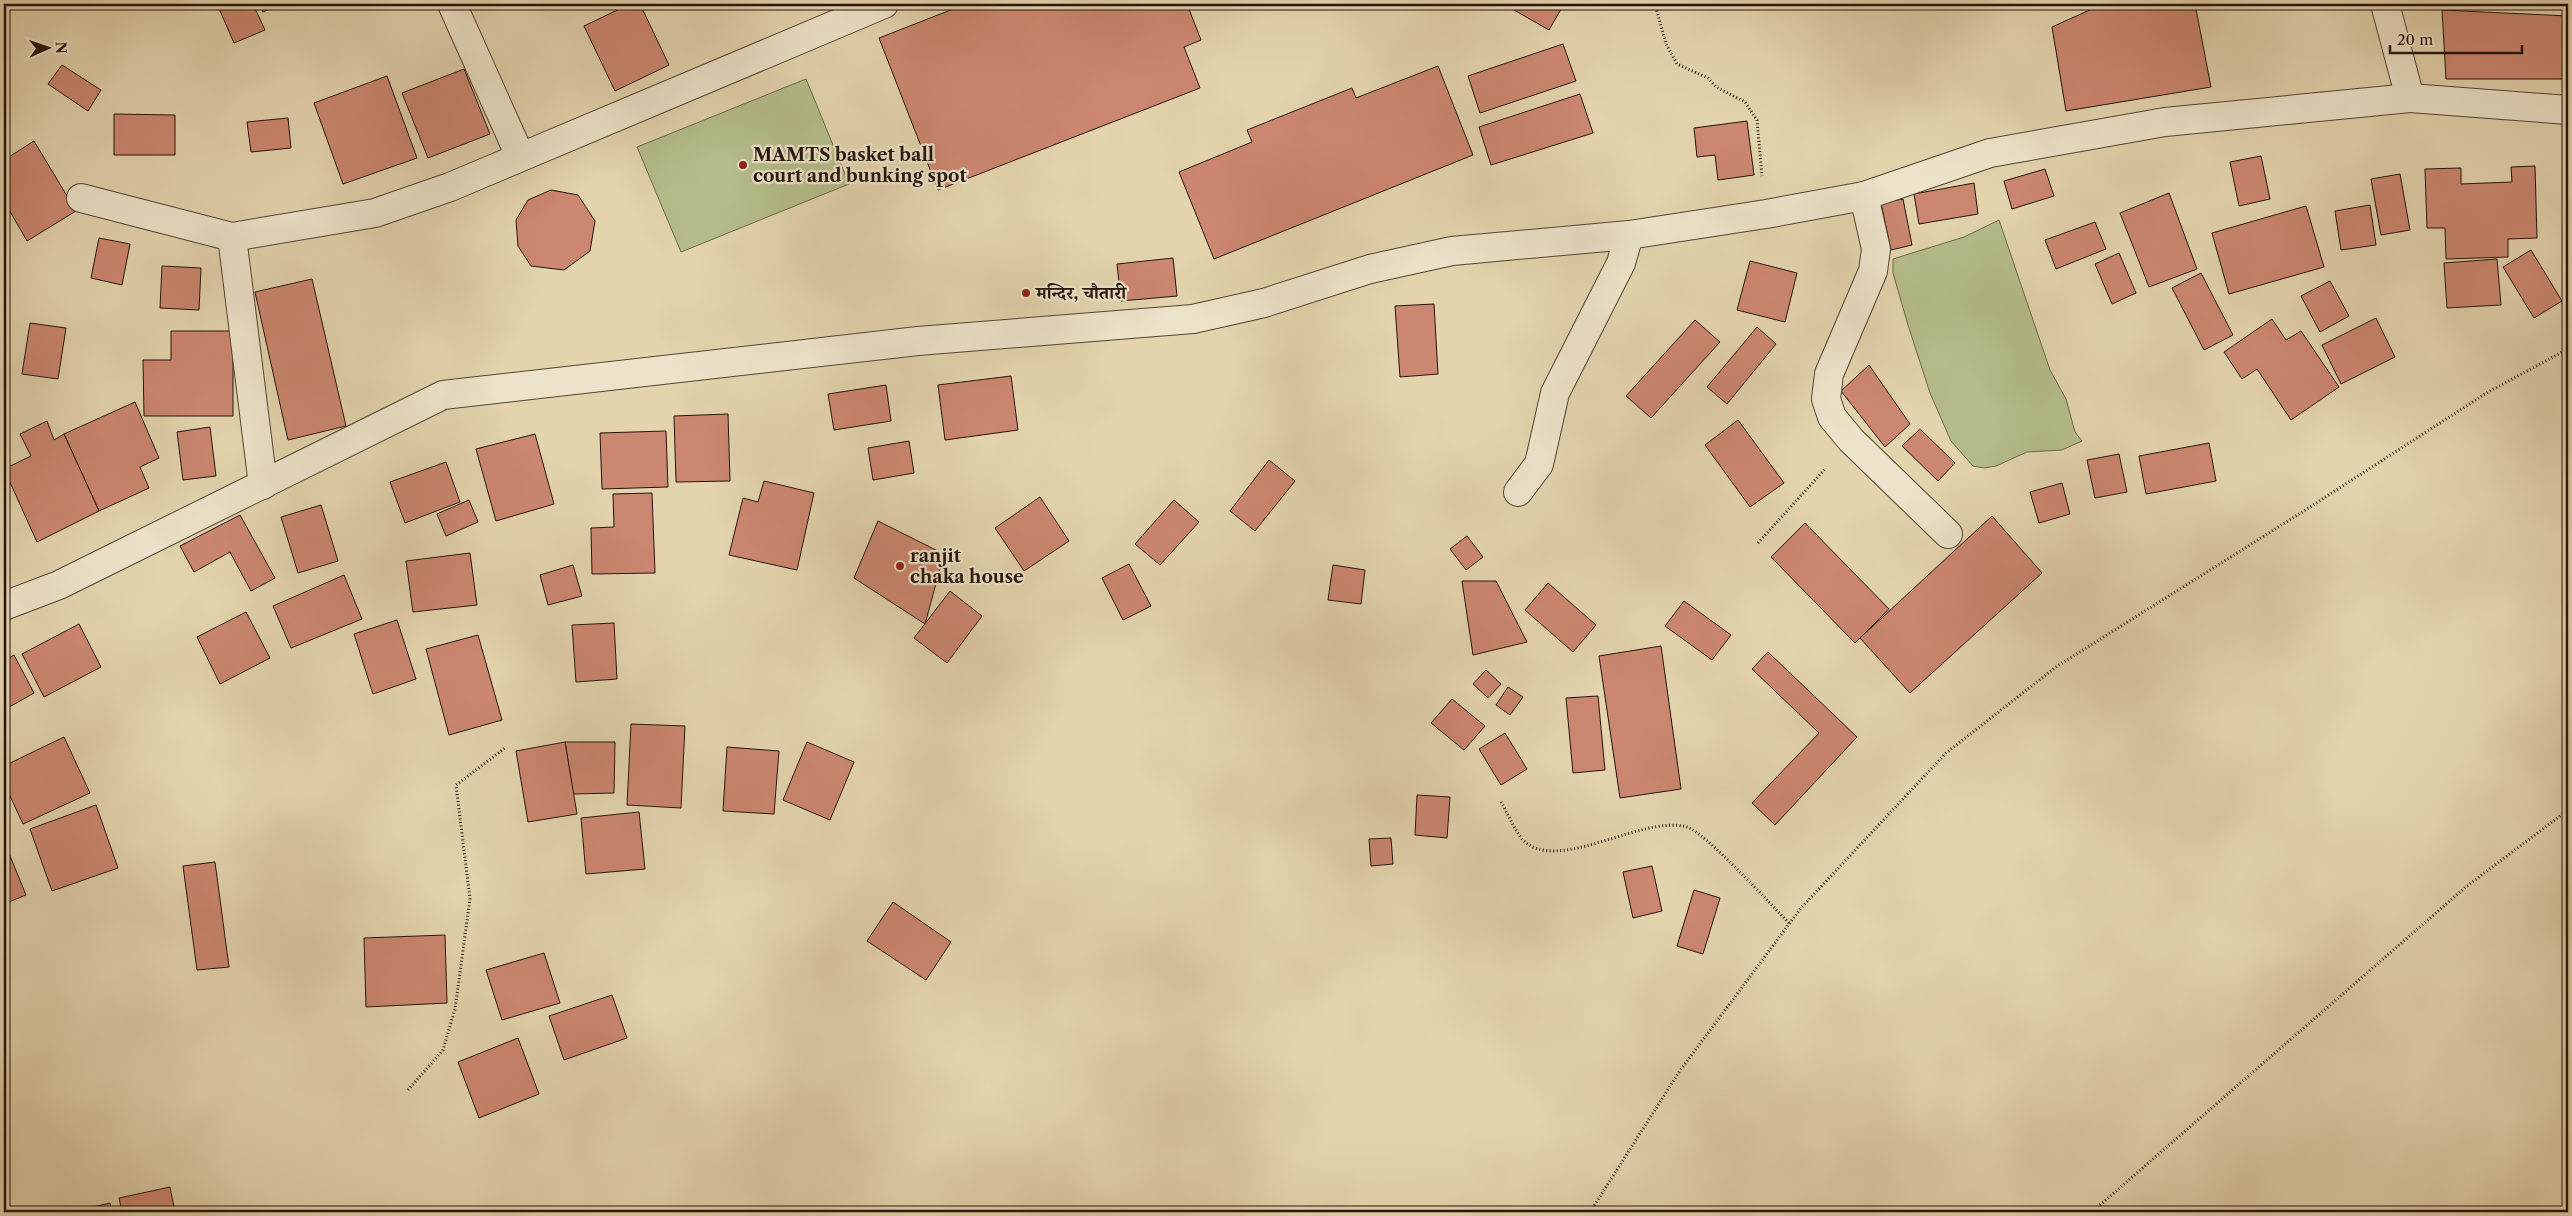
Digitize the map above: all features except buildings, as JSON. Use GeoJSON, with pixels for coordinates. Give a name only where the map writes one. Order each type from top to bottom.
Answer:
{"type":"FeatureCollection","features":[{"type":"Feature","properties":{"kind":"street"},"geometry":{"type":"LineString","coordinates":[[452,4],[520,156]]}},
{"type":"Feature","properties":{"kind":"street"},"geometry":{"type":"LineString","coordinates":[[81,198],[232,237],[375,213],[450,187],[884,4]]}},
{"type":"Feature","properties":{"kind":"street"},"geometry":{"type":"LineString","coordinates":[[2385,4],[2410,98]]}},
{"type":"Feature","properties":{"kind":"street"},"geometry":{"type":"LineString","coordinates":[[4,606],[59,585],[443,396],[918,341],[1193,319],[1264,303],[1370,269],[1452,251],[1629,235],[1766,214],[1864,196],[1990,153],[2165,122],[2410,98],[2568,110]]}},
{"type":"Feature","properties":{"kind":"street"},"geometry":{"type":"LineString","coordinates":[[1864,196],[1876,249],[1874,271],[1829,374],[1826,399],[1832,417],[1851,440],[1948,534]]}},
{"type":"Feature","properties":{"kind":"street"},"geometry":{"type":"LineString","coordinates":[[1518,492],[1539,464],[1555,393],[1621,263],[1629,235]]}},
{"type":"Feature","properties":{"kind":"street"},"geometry":{"type":"LineString","coordinates":[[232,237],[263,485]]}},
{"type":"Feature","properties":{"kind":"path"},"geometry":{"type":"LineString","coordinates":[[1655,4],[1666,44],[1677,64],[1708,78],[1716,87],[1745,102],[1757,120],[1766,214]]}},
{"type":"Feature","properties":{"kind":"path"},"geometry":{"type":"LineString","coordinates":[[1592,1212],[1679,1072],[1789,923],[1946,752],[2056,667],[2307,509],[2488,392],[2568,349]]}},
{"type":"Feature","properties":{"kind":"path"},"geometry":{"type":"LineString","coordinates":[[1758,542],[1784,511],[1798,500],[1851,440]]}},
{"type":"Feature","properties":{"kind":"path"},"geometry":{"type":"LineString","coordinates":[[408,1090],[443,1050],[455,1009],[470,899],[456,785],[505,748]]}},
{"type":"Feature","properties":{"kind":"path"},"geometry":{"type":"LineString","coordinates":[[1501,802],[1522,839],[1539,850],[1559,851],[1666,824],[1689,827],[1710,844],[1789,923]]}},
{"type":"Feature","properties":{"kind":"path"},"geometry":{"type":"LineString","coordinates":[[2092,1212],[2466,886],[2568,810]]}},
{"type":"Feature","properties":{"kind":"green space","name":"MAMTS basket ball court and bunking spot"},"geometry":{"type":"Polygon","coordinates":[[[806,79],[849,184],[681,252],[637,147],[806,79]]]}},
{"type":"Feature","properties":{"kind":"green space"},"geometry":{"type":"Polygon","coordinates":[[[1999,220],[2050,370],[2066,399],[2075,432],[2082,441],[2062,450],[2027,452],[1996,466],[1984,468],[1973,466],[1951,441],[1930,393],[1893,273],[1893,259],[1964,237],[1999,220]]]}},
{"type":"Feature","properties":{"kind":"place","name":"MAMTS basket ball court and bunking spot"},"geometry":{"type":"Point","coordinates":[743,165]}},
{"type":"Feature","properties":{"kind":"place","name":"मन्दिर, चौतारी"},"geometry":{"type":"Point","coordinates":[1026,293]}},
{"type":"Feature","properties":{"kind":"place","name":"ranjit chaka house"},"geometry":{"type":"Point","coordinates":[900,566]}}]}
